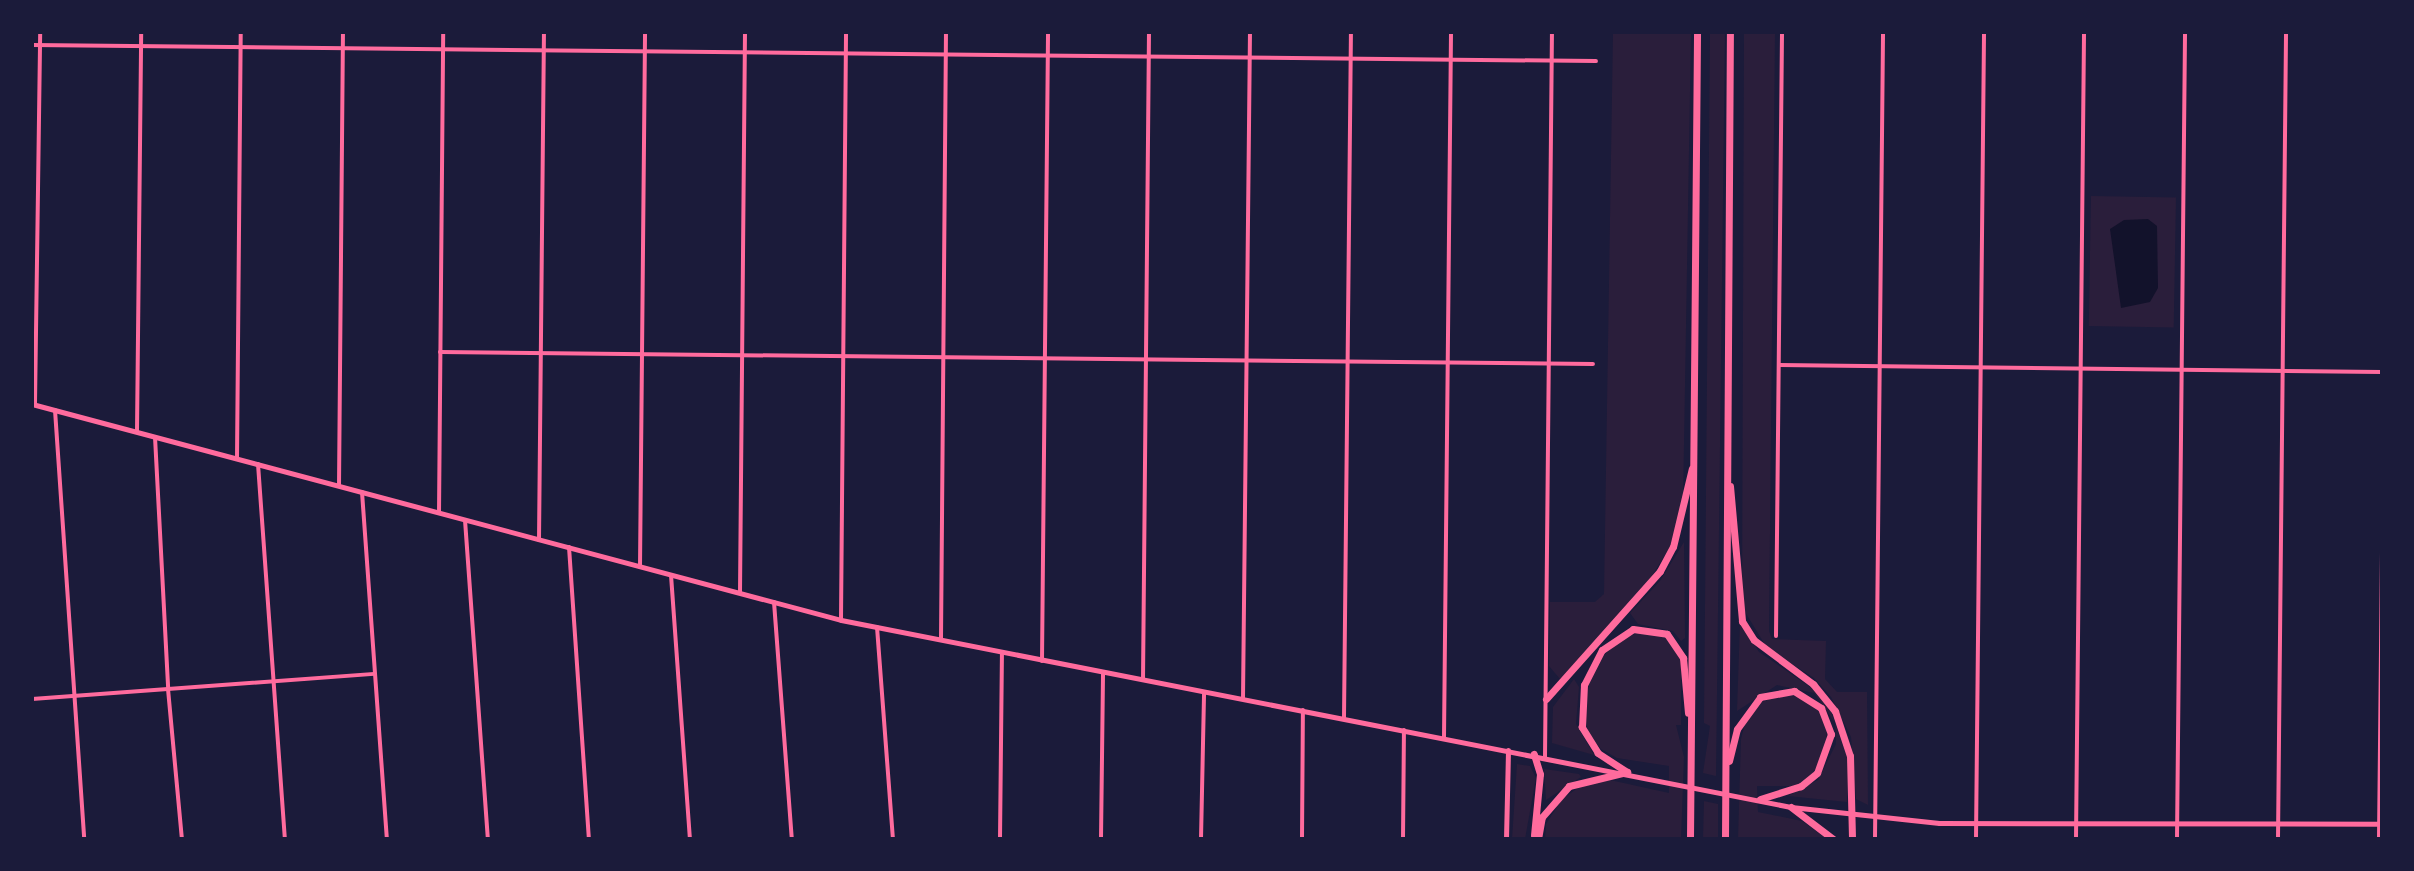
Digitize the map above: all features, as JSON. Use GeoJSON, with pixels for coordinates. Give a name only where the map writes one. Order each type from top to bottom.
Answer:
{"type":"FeatureCollection","features":[{"type":"Feature","properties":{"kind":"highway"},"geometry":{"type":"LineString","coordinates":[[1687,839],[1690,816],[1696,450],[1697,32]]}},
{"type":"Feature","properties":{"kind":"highway"},"geometry":{"type":"LineString","coordinates":[[1726,839],[1730,32]]}},
{"type":"Feature","properties":{"kind":"highway"},"geometry":{"type":"LineString","coordinates":[[1726,442],[1742,621],[1754,640],[1813,684],[1835,711],[1850,756],[1855,817],[1852,839]]}},
{"type":"Feature","properties":{"kind":"highway"},"geometry":{"type":"LineString","coordinates":[[1546,699],[1660,571],[1683,515],[1696,450]]}},
{"type":"Feature","properties":{"kind":"highway"},"geometry":{"type":"LineString","coordinates":[[1627,772],[1589,741],[1580,701],[1602,650],[1633,629],[1659,630],[1679,645],[1691,757]]}},
{"type":"Feature","properties":{"kind":"highway"},"geometry":{"type":"LineString","coordinates":[[1726,775],[1737,729],[1760,697],[1786,689],[1811,699],[1821,708],[1831,734],[1825,761],[1801,786],[1760,799]]}},
{"type":"Feature","properties":{"kind":"highway"},"geometry":{"type":"LineString","coordinates":[[1534,754],[1540,774],[1536,839]]}},
{"type":"Feature","properties":{"kind":"highway"},"geometry":{"type":"LineString","coordinates":[[1536,839],[1542,817],[1569,786],[1627,772]]}},
{"type":"Feature","properties":{"kind":"highway"},"geometry":{"type":"LineString","coordinates":[[1791,807],[1833,839]]}},
{"type":"Feature","properties":{"kind":"main road"},"geometry":{"type":"LineString","coordinates":[[33,404],[841,620],[1665,779],[1791,807],[1855,817],[1976,823],[2380,824]]}},
{"type":"Feature","properties":{"kind":"main road"},"geometry":{"type":"LineString","coordinates":[[1506,839],[1508,749]]}},
{"type":"Feature","properties":{"kind":"street"},"geometry":{"type":"LineString","coordinates":[[33,404],[40,32]]}},
{"type":"Feature","properties":{"kind":"street"},"geometry":{"type":"LineString","coordinates":[[137,432],[141,32]]}},
{"type":"Feature","properties":{"kind":"street"},"geometry":{"type":"LineString","coordinates":[[237,459],[241,32]]}},
{"type":"Feature","properties":{"kind":"street"},"geometry":{"type":"LineString","coordinates":[[339,486],[343,32]]}},
{"type":"Feature","properties":{"kind":"street"},"geometry":{"type":"LineString","coordinates":[[439,513],[443,32]]}},
{"type":"Feature","properties":{"kind":"street"},"geometry":{"type":"LineString","coordinates":[[539,540],[544,32]]}},
{"type":"Feature","properties":{"kind":"street"},"geometry":{"type":"LineString","coordinates":[[640,567],[645,32]]}},
{"type":"Feature","properties":{"kind":"street"},"geometry":{"type":"LineString","coordinates":[[740,593],[745,32]]}},
{"type":"Feature","properties":{"kind":"street"},"geometry":{"type":"LineString","coordinates":[[841,620],[846,32]]}},
{"type":"Feature","properties":{"kind":"street"},"geometry":{"type":"LineString","coordinates":[[941,640],[946,32]]}},
{"type":"Feature","properties":{"kind":"street"},"geometry":{"type":"LineString","coordinates":[[1042,661],[1048,32]]}},
{"type":"Feature","properties":{"kind":"street"},"geometry":{"type":"LineString","coordinates":[[1143,680],[1149,32]]}},
{"type":"Feature","properties":{"kind":"street"},"geometry":{"type":"LineString","coordinates":[[1243,699],[1250,32]]}},
{"type":"Feature","properties":{"kind":"street"},"geometry":{"type":"LineString","coordinates":[[1344,718],[1351,32]]}},
{"type":"Feature","properties":{"kind":"street"},"geometry":{"type":"LineString","coordinates":[[1444,737],[1451,32]]}},
{"type":"Feature","properties":{"kind":"street"},"geometry":{"type":"LineString","coordinates":[[1545,757],[1552,32]]}},
{"type":"Feature","properties":{"kind":"street"},"geometry":{"type":"LineString","coordinates":[[1776,636],[1782,32]]}},
{"type":"Feature","properties":{"kind":"street"},"geometry":{"type":"LineString","coordinates":[[1875,839],[1883,32]]}},
{"type":"Feature","properties":{"kind":"street"},"geometry":{"type":"LineString","coordinates":[[1976,839],[1984,32]]}},
{"type":"Feature","properties":{"kind":"street"},"geometry":{"type":"LineString","coordinates":[[2076,839],[2084,32]]}},
{"type":"Feature","properties":{"kind":"street"},"geometry":{"type":"LineString","coordinates":[[2177,839],[2185,32]]}},
{"type":"Feature","properties":{"kind":"street"},"geometry":{"type":"LineString","coordinates":[[2278,839],[2286,32]]}},
{"type":"Feature","properties":{"kind":"street"},"geometry":{"type":"LineString","coordinates":[[32,45],[1596,61]]}},
{"type":"Feature","properties":{"kind":"street"},"geometry":{"type":"LineString","coordinates":[[440,352],[1593,364]]}},
{"type":"Feature","properties":{"kind":"street"},"geometry":{"type":"LineString","coordinates":[[1779,365],[2382,372]]}},
{"type":"Feature","properties":{"kind":"street"},"geometry":{"type":"LineString","coordinates":[[55,410],[84,839]]}},
{"type":"Feature","properties":{"kind":"street"},"geometry":{"type":"LineString","coordinates":[[155,437],[168,689],[182,839]]}},
{"type":"Feature","properties":{"kind":"street"},"geometry":{"type":"LineString","coordinates":[[258,464],[285,839]]}},
{"type":"Feature","properties":{"kind":"street"},"geometry":{"type":"LineString","coordinates":[[362,492],[387,839]]}},
{"type":"Feature","properties":{"kind":"street"},"geometry":{"type":"LineString","coordinates":[[465,520],[488,839]]}},
{"type":"Feature","properties":{"kind":"street"},"geometry":{"type":"LineString","coordinates":[[2379,839],[2382,546]]}},
{"type":"Feature","properties":{"kind":"street"},"geometry":{"type":"LineString","coordinates":[[569,547],[589,839]]}},
{"type":"Feature","properties":{"kind":"street"},"geometry":{"type":"LineString","coordinates":[[671,575],[690,839]]}},
{"type":"Feature","properties":{"kind":"street"},"geometry":{"type":"LineString","coordinates":[[774,602],[792,839]]}},
{"type":"Feature","properties":{"kind":"street"},"geometry":{"type":"LineString","coordinates":[[877,627],[893,839]]}},
{"type":"Feature","properties":{"kind":"street"},"geometry":{"type":"LineString","coordinates":[[1000,839],[1002,653]]}},
{"type":"Feature","properties":{"kind":"street"},"geometry":{"type":"LineString","coordinates":[[1101,839],[1103,672]]}},
{"type":"Feature","properties":{"kind":"street"},"geometry":{"type":"LineString","coordinates":[[32,699],[374,674]]}},
{"type":"Feature","properties":{"kind":"street"},"geometry":{"type":"LineString","coordinates":[[1201,839],[1204,692]]}},
{"type":"Feature","properties":{"kind":"street"},"geometry":{"type":"LineString","coordinates":[[1302,839],[1303,710]]}},
{"type":"Feature","properties":{"kind":"street"},"geometry":{"type":"LineString","coordinates":[[1403,839],[1404,730]]}},
{"type":"Feature","properties":{"kind":"shaded area"},"geometry":{"type":"Polygon","coordinates":[[[1613,32],[1691,32],[1683,503],[1670,547],[1641,593],[1560,679],[1549,666],[1550,602],[1595,602],[1604,594],[1613,32]]]}},
{"type":"Feature","properties":{"kind":"shaded area"},"geometry":{"type":"Polygon","coordinates":[[[1710,32],[1725,32],[1716,776],[1703,773],[1710,726],[1704,723],[1710,32]]]}},
{"type":"Feature","properties":{"kind":"shaded area"},"geometry":{"type":"Polygon","coordinates":[[[1744,32],[1775,32],[1769,631],[1772,639],[1826,641],[1825,679],[1837,692],[1867,692],[1868,805],[1856,799],[1851,737],[1831,697],[1814,678],[1767,648],[1742,607],[1744,32]]]}},
{"type":"Feature","properties":{"kind":"shaded area"},"geometry":{"type":"Polygon","coordinates":[[[2091,196],[2176,197],[2174,327],[2089,326],[2091,196]]]}},
{"type":"Feature","properties":{"kind":"shaded area"},"geometry":{"type":"Polygon","coordinates":[[[2148,219],[2157,226],[2158,288],[2150,302],[2121,308],[2110,229],[2124,220],[2148,219]]]}},
{"type":"Feature","properties":{"kind":"shaded area"},"geometry":{"type":"Polygon","coordinates":[[[1684,542],[1685,638],[1681,641],[1673,631],[1638,624],[1630,613],[1660,581],[1684,542]]]}},
{"type":"Feature","properties":{"kind":"shaded area"},"geometry":{"type":"Polygon","coordinates":[[[1740,622],[1759,652],[1816,691],[1830,709],[1835,723],[1814,693],[1777,685],[1737,711],[1740,622]]]}},
{"type":"Feature","properties":{"kind":"shaded area"},"geometry":{"type":"Polygon","coordinates":[[[1641,632],[1659,632],[1675,645],[1681,661],[1681,725],[1676,725],[1684,757],[1681,839],[1545,839],[1546,824],[1562,799],[1585,783],[1610,780],[1669,793],[1669,766],[1617,758],[1601,749],[1589,734],[1584,714],[1589,684],[1605,654],[1624,638],[1641,632]]]}},
{"type":"Feature","properties":{"kind":"shaded area"},"geometry":{"type":"Polygon","coordinates":[[[1574,679],[1579,687],[1576,724],[1594,755],[1552,743],[1553,707],[1574,679]]]}},
{"type":"Feature","properties":{"kind":"shaded area"},"geometry":{"type":"Polygon","coordinates":[[[1781,695],[1802,697],[1818,709],[1827,729],[1825,753],[1810,778],[1794,786],[1757,786],[1758,812],[1802,821],[1827,839],[1738,839],[1741,739],[1746,720],[1762,702],[1781,695]]]}},
{"type":"Feature","properties":{"kind":"shaded area"},"geometry":{"type":"Polygon","coordinates":[[[1835,723],[1848,760],[1847,802],[1788,796],[1818,780],[1836,744],[1835,723]]]}},
{"type":"Feature","properties":{"kind":"shaded area"},"geometry":{"type":"Polygon","coordinates":[[[1517,764],[1530,766],[1536,778],[1525,839],[1512,839],[1517,764]]]}},
{"type":"Feature","properties":{"kind":"shaded area"},"geometry":{"type":"Polygon","coordinates":[[[1544,769],[1579,774],[1581,777],[1546,800],[1544,769]]]}},
{"type":"Feature","properties":{"kind":"shaded area"},"geometry":{"type":"Polygon","coordinates":[[[1704,801],[1718,804],[1718,839],[1703,839],[1704,801]]]}}]}
